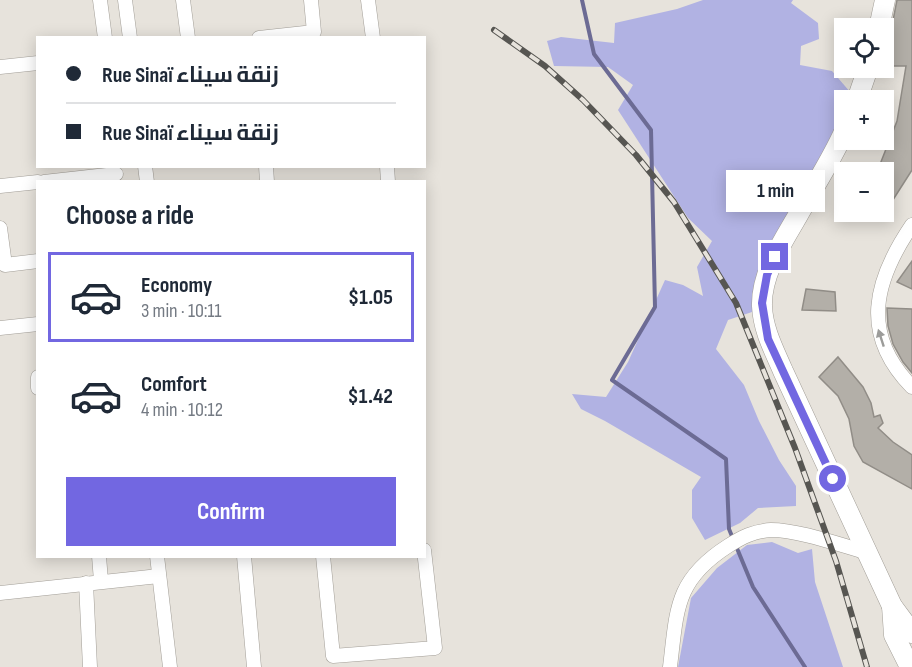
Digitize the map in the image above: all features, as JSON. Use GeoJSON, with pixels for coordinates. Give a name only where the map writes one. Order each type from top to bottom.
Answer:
{"type":"FeatureCollection","features":[{"type":"Feature","properties":{"kind":"street"},"geometry":{"type":"LineString","coordinates":[[100,0],[105,36]]}},
{"type":"Feature","properties":{"kind":"street"},"geometry":{"type":"LineString","coordinates":[[125,0],[130,36]]}},
{"type":"Feature","properties":{"kind":"street"},"geometry":{"type":"LineString","coordinates":[[183,0],[188,36]]}},
{"type":"Feature","properties":{"kind":"street"},"geometry":{"type":"LineString","coordinates":[[277,36],[314,32],[311,0]]}},
{"type":"Feature","properties":{"kind":"street"},"geometry":{"type":"LineString","coordinates":[[368,0],[373,36]]}},
{"type":"Feature","properties":{"kind":"street"},"geometry":{"type":"LineString","coordinates":[[881,18],[885,0]]}},
{"type":"Feature","properties":{"kind":"street"},"geometry":{"type":"LineString","coordinates":[[0,67],[36,63]]}},
{"type":"Feature","properties":{"kind":"street"},"geometry":{"type":"LineString","coordinates":[[834,150],[775,257],[767,275],[762,303],[768,339],[892,606],[912,633]]}},
{"type":"Feature","properties":{"kind":"street"},"geometry":{"type":"LineString","coordinates":[[62,180],[116,174]]}},
{"type":"Feature","properties":{"kind":"street"},"geometry":{"type":"LineString","coordinates":[[0,186],[36,182]]}},
{"type":"Feature","properties":{"kind":"street"},"geometry":{"type":"LineString","coordinates":[[912,225],[889,264],[879,290],[877,310],[879,332],[885,350],[895,368],[912,387]]}},
{"type":"Feature","properties":{"kind":"street"},"geometry":{"type":"LineString","coordinates":[[0,228],[5,265],[36,261]]}},
{"type":"Feature","properties":{"kind":"street"},"geometry":{"type":"LineString","coordinates":[[0,328],[36,324]]}},
{"type":"Feature","properties":{"kind":"street"},"geometry":{"type":"LineString","coordinates":[[670,667],[679,603],[693,577],[708,559],[738,540],[757,532],[786,531],[869,553]]}},
{"type":"Feature","properties":{"kind":"street"},"geometry":{"type":"LineString","coordinates":[[99,558],[102,581]]}},
{"type":"Feature","properties":{"kind":"street"},"geometry":{"type":"LineString","coordinates":[[157,558],[170,667]]}},
{"type":"Feature","properties":{"kind":"street"},"geometry":{"type":"LineString","coordinates":[[244,558],[255,667]]}},
{"type":"Feature","properties":{"kind":"street"},"geometry":{"type":"LineString","coordinates":[[323,558],[333,656],[435,648],[425,558]]}},
{"type":"Feature","properties":{"kind":"street"},"geometry":{"type":"LineString","coordinates":[[0,593],[159,576]]}},
{"type":"Feature","properties":{"kind":"street"},"geometry":{"type":"LineString","coordinates":[[86,583],[90,667]]}},
{"type":"Feature","properties":{"kind":"street"},"geometry":{"type":"LineString","coordinates":[[892,606],[894,635],[910,667]]}},
{"type":"Feature","properties":{"kind":"shaded area"},"geometry":{"type":"Polygon","coordinates":[[[703,0],[793,0],[791,3],[818,23],[819,39],[801,46],[800,65],[832,71],[834,78],[838,78],[848,90],[834,90],[834,131],[758,310],[728,320],[716,349],[744,385],[779,460],[796,486],[796,506],[758,508],[740,523],[705,540],[692,518],[692,490],[701,477],[581,409],[572,394],[606,397],[628,362],[665,280],[683,285],[703,296],[697,267],[712,241],[688,218],[618,110],[633,85],[608,67],[554,66],[547,41],[561,37],[614,43],[615,23],[677,9],[703,0]]]}},
{"type":"Feature","properties":{"kind":"shaded area"},"geometry":{"type":"Polygon","coordinates":[[[772,542],[798,553],[812,549],[815,582],[843,667],[678,667],[691,598],[717,568],[747,545],[772,542]]]}},
{"type":"Feature","properties":{"kind":"building"},"geometry":{"type":"Polygon","coordinates":[[[897,0],[912,0],[912,170],[894,198],[894,162],[881,162],[886,150],[894,150],[894,129],[906,66],[894,66],[894,18],[897,0]]]}},
{"type":"Feature","properties":{"kind":"building"},"geometry":{"type":"Polygon","coordinates":[[[912,261],[912,289],[897,282],[912,261]]]}},
{"type":"Feature","properties":{"kind":"building"},"geometry":{"type":"Polygon","coordinates":[[[806,289],[835,292],[836,311],[802,310],[806,289]]]}},
{"type":"Feature","properties":{"kind":"building"},"geometry":{"type":"Polygon","coordinates":[[[887,308],[912,309],[912,373],[893,344],[888,326],[887,308]]]}},
{"type":"Feature","properties":{"kind":"building"},"geometry":{"type":"Polygon","coordinates":[[[838,357],[863,387],[871,403],[874,417],[880,415],[883,423],[878,428],[912,455],[912,489],[863,462],[854,446],[849,419],[838,396],[819,377],[838,357]]]}},
{"type":"Feature","properties":{"kind":"waterway"},"geometry":{"type":"LineString","coordinates":[[582,0],[594,54],[651,130],[655,307],[612,380],[726,459],[729,529],[753,587],[805,667]]}},
{"type":"Feature","properties":{"kind":"railway"},"geometry":{"type":"LineString","coordinates":[[494,30],[545,66],[583,100],[636,155],[674,202],[736,303],[795,448],[836,561],[867,667]]}},
{"type":"Feature","properties":{"kind":"route"},"geometry":{"type":"LineString","coordinates":[[775,257],[767,275],[762,303],[768,339],[833,479]]}}]}
